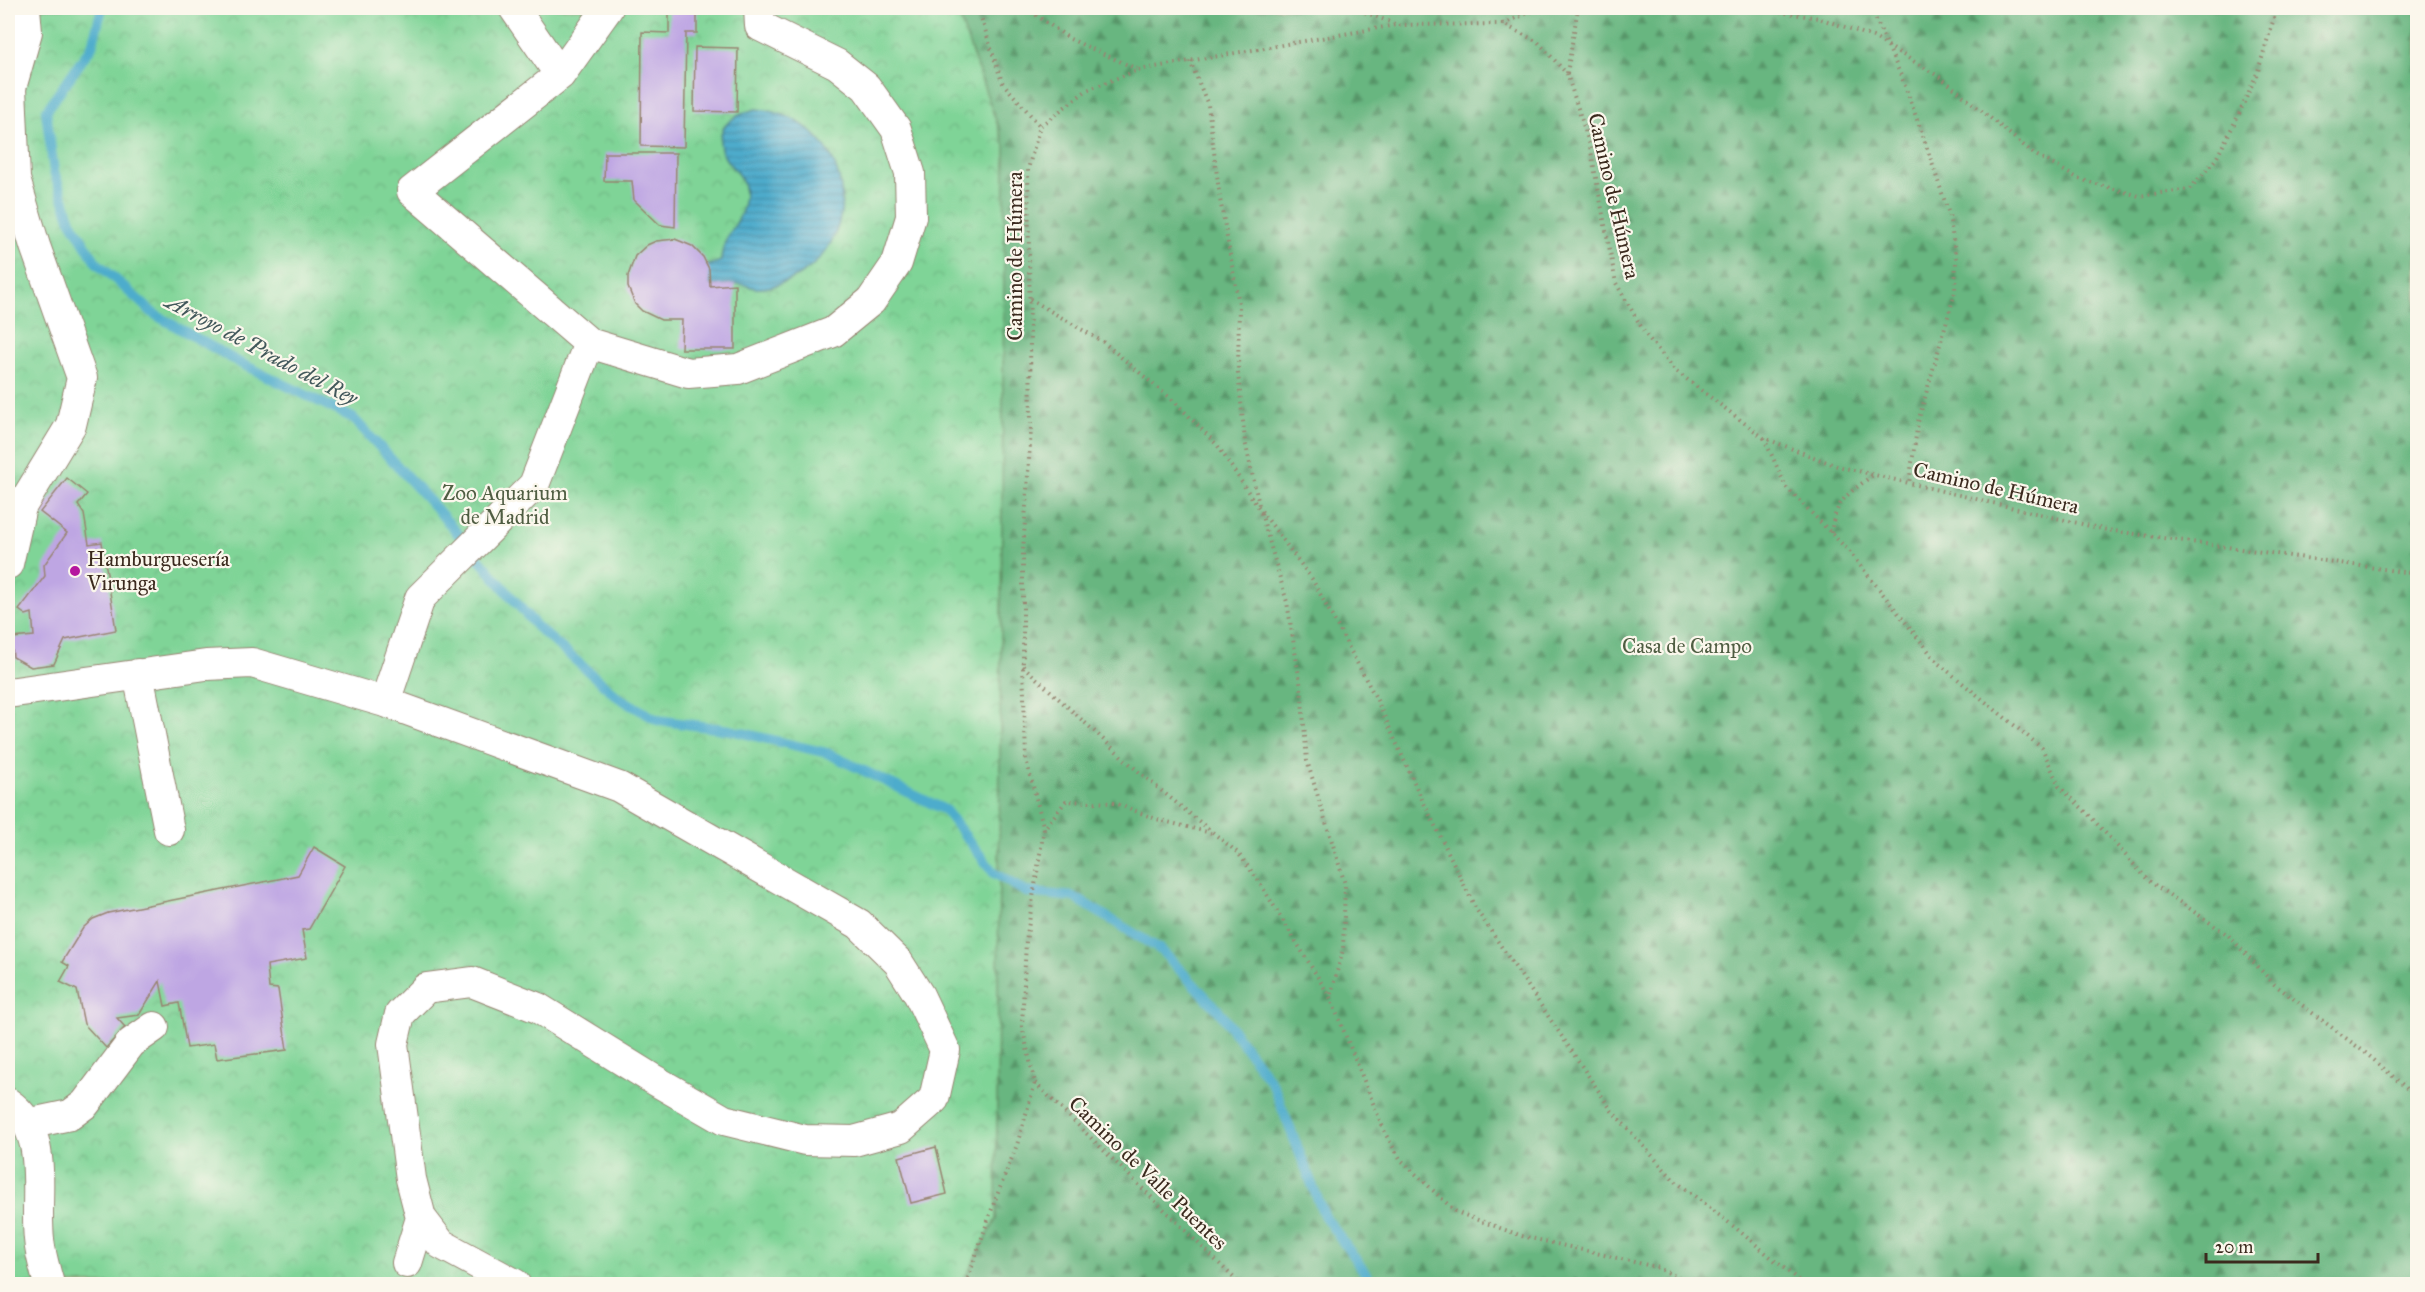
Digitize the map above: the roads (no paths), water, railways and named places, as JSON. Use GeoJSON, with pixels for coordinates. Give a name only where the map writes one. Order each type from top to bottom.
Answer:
{"type":"FeatureCollection","features":[{"type":"Feature","properties":{"kind":"street"},"geometry":{"type":"LineString","coordinates":[[8,564],[21,507],[71,425],[82,378],[35,246],[15,179],[9,90],[27,32],[25,8]]}},
{"type":"Feature","properties":{"kind":"street"},"geometry":{"type":"LineString","coordinates":[[514,8],[560,75]]}},
{"type":"Feature","properties":{"kind":"street"},"geometry":{"type":"LineString","coordinates":[[608,8],[560,75],[412,191],[589,343],[688,373],[738,369],[833,332],[871,301],[897,262],[911,217],[910,173],[896,129],[866,87],[844,70],[801,48],[780,34],[760,26],[759,8]]}},
{"type":"Feature","properties":{"kind":"street"},"geometry":{"type":"LineString","coordinates":[[385,702],[420,598],[534,485],[589,343]]}},
{"type":"Feature","properties":{"kind":"street"},"geometry":{"type":"LineString","coordinates":[[8,693],[206,664],[252,663],[385,702],[619,787],[859,924],[898,962],[919,995],[945,1050],[934,1099],[901,1128],[854,1141],[805,1140],[724,1120],[538,1008],[472,982],[426,988],[400,1014],[393,1044],[411,1179],[422,1218],[441,1244],[515,1284]]}},
{"type":"Feature","properties":{"kind":"street"},"geometry":{"type":"LineString","coordinates":[[138,674],[169,830]]}},
{"type":"Feature","properties":{"kind":"street"},"geometry":{"type":"LineString","coordinates":[[17,1114],[70,1115],[85,1104],[132,1043],[154,1027]]}},
{"type":"Feature","properties":{"kind":"street"},"geometry":{"type":"LineString","coordinates":[[17,1114],[32,1131],[38,1159],[36,1204],[39,1241],[49,1284]]}},
{"type":"Feature","properties":{"kind":"street"},"geometry":{"type":"LineString","coordinates":[[407,1263],[422,1218]]}},
{"type":"Feature","properties":{"kind":"water"},"geometry":{"type":"Polygon","coordinates":[[[756,109],[789,117],[814,135],[832,159],[841,186],[840,215],[831,243],[812,266],[782,283],[761,288],[739,284],[710,286],[707,266],[721,261],[722,251],[741,214],[745,196],[741,179],[721,149],[721,133],[729,121],[756,109]]]}},
{"type":"Feature","properties":{"kind":"waterway","name":"Arroyo de Prado del Rey"},"geometry":{"type":"LineString","coordinates":[[102,8],[92,46],[46,111],[54,172],[71,221],[96,262],[154,314],[240,363],[353,418],[435,507],[537,627],[618,697],[657,720],[730,730],[827,753],[945,810],[994,873],[1026,892],[1074,897],[1161,950],[1219,1011],[1273,1085],[1324,1215],[1373,1284]]}},
{"type":"Feature","properties":{"kind":"place","name":"Hamburguesería Virunga"},"geometry":{"type":"Point","coordinates":[75,571]}},
{"type":"Feature","properties":{"kind":"park label","name":"Zoo Aquarium de Madrid"},"geometry":{"type":"Point","coordinates":[505,505]}},
{"type":"Feature","properties":{"kind":"park label","name":"Casa de Campo"},"geometry":{"type":"Point","coordinates":[1687,646]}}]}
